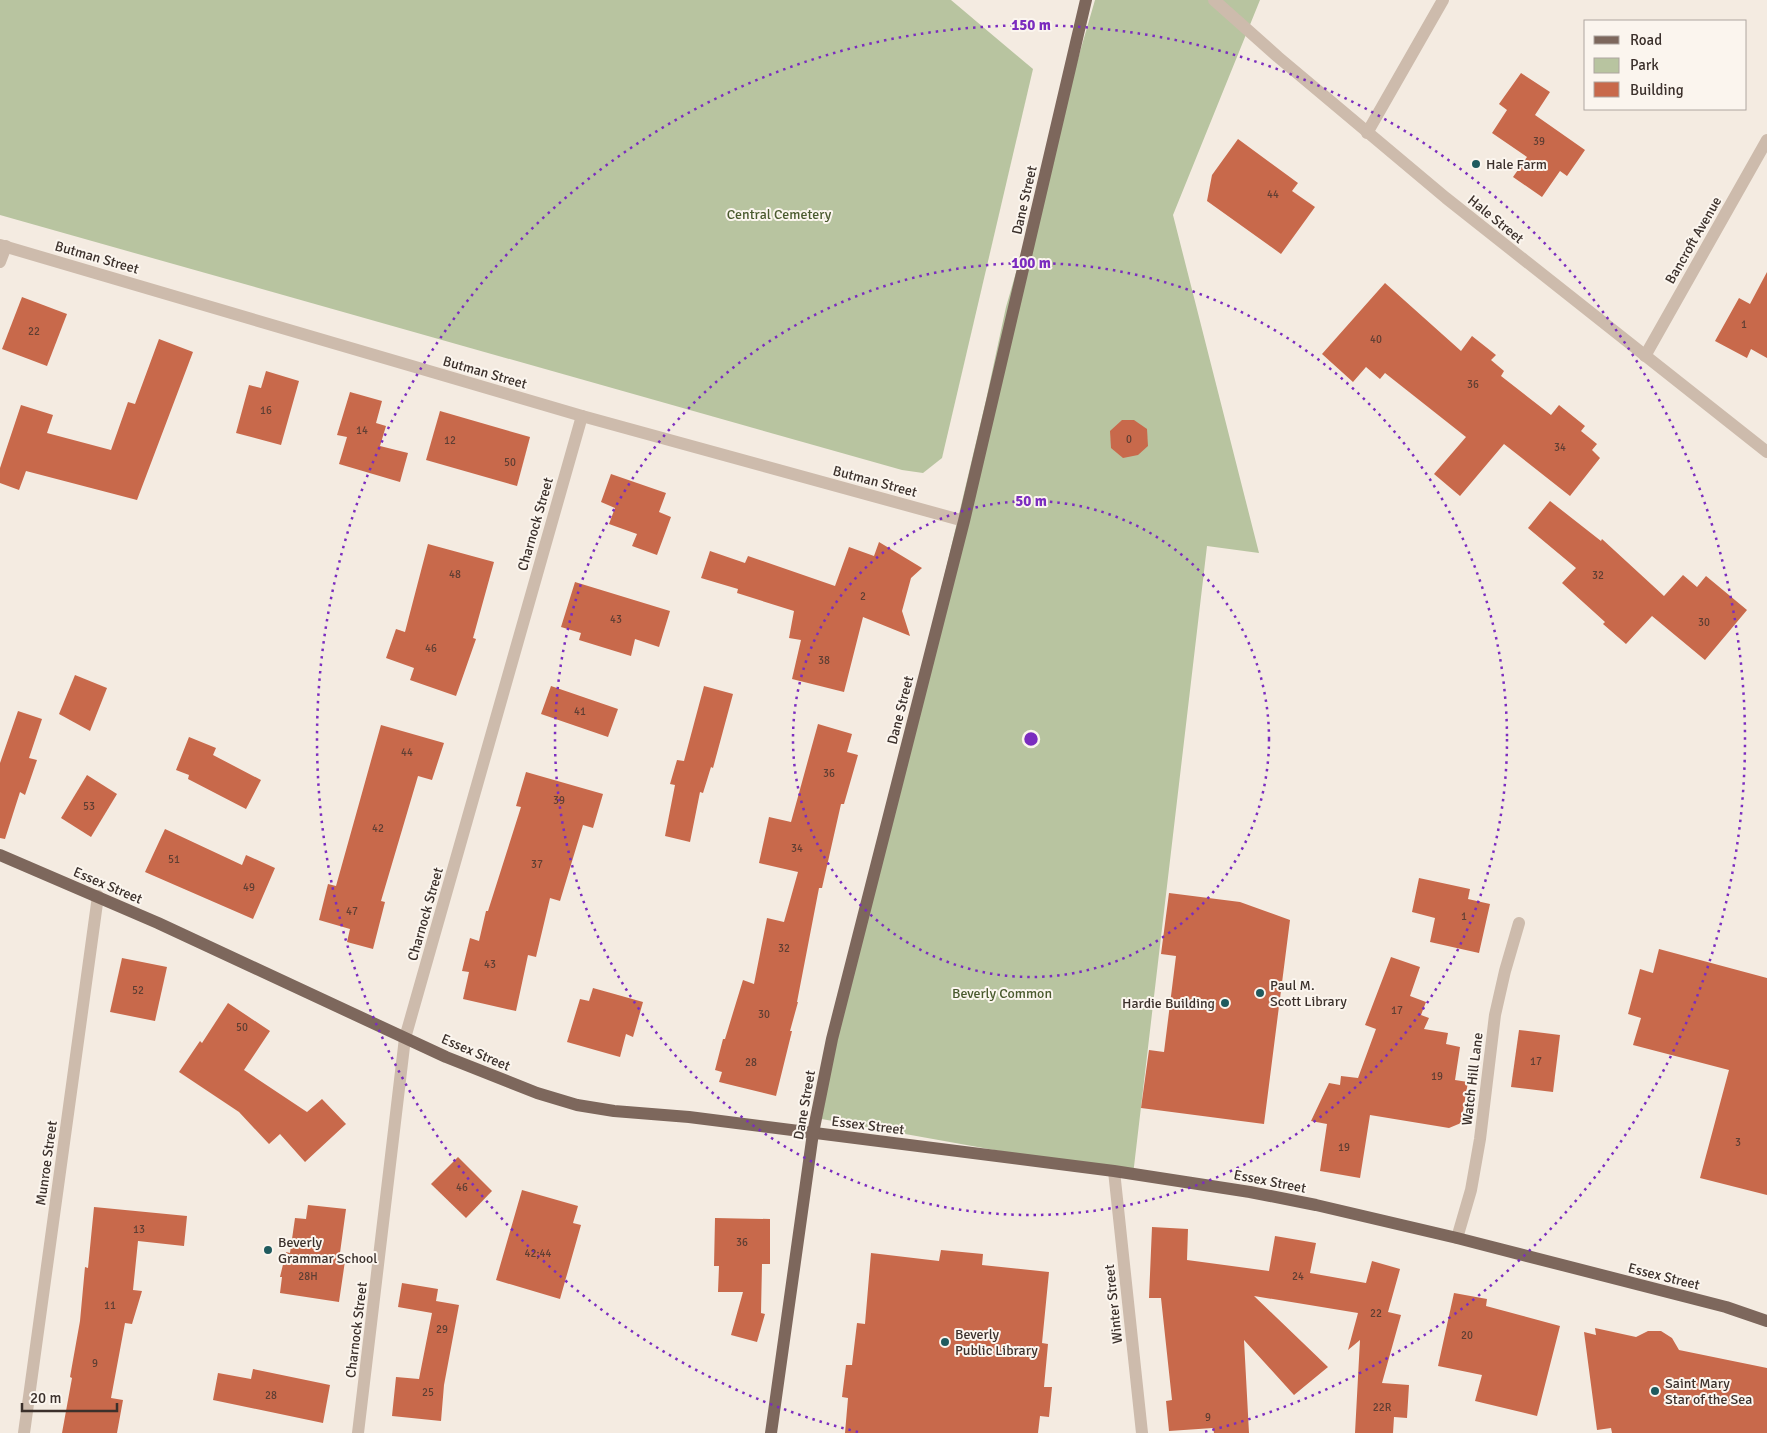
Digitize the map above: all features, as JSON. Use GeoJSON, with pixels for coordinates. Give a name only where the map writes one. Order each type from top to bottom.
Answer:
{"type":"FeatureCollection","features":[{"type":"Feature","properties":{"kind":"main road","name":"Dane Street"},"geometry":{"type":"LineString","coordinates":[[770,1433],[813,1133],[822,1084],[840,1006],[964,521],[1086,0]]}},
{"type":"Feature","properties":{"kind":"main road","name":"Essex Street"},"geometry":{"type":"LineString","coordinates":[[0,855],[98,896],[483,1073],[537,1093],[577,1105],[614,1111],[689,1117],[1114,1171],[1256,1192],[1316,1204],[1457,1238],[1726,1307],[1767,1320]]}},
{"type":"Feature","properties":{"kind":"street","name":"Hale Street"},"geometry":{"type":"LineString","coordinates":[[1214,0],[1367,133],[1508,248],[1767,452]]}},
{"type":"Feature","properties":{"kind":"street"},"geometry":{"type":"LineString","coordinates":[[1367,133],[1443,0]]}},
{"type":"Feature","properties":{"kind":"street","name":"Bancroft Avenue"},"geometry":{"type":"LineString","coordinates":[[1645,356],[1767,140]]}},
{"type":"Feature","properties":{"kind":"street","name":"Butman Street"},"geometry":{"type":"LineString","coordinates":[[3,245],[582,416],[964,521]]}},
{"type":"Feature","properties":{"kind":"street"},"geometry":{"type":"LineString","coordinates":[[0,262],[3,245]]}},
{"type":"Feature","properties":{"kind":"street","name":"Charnock Street"},"geometry":{"type":"LineString","coordinates":[[358,1433],[405,1038],[582,416]]}},
{"type":"Feature","properties":{"kind":"street","name":"Munroe Street"},"geometry":{"type":"LineString","coordinates":[[24,1433],[98,896]]}},
{"type":"Feature","properties":{"kind":"street","name":"Watch Hill Lane"},"geometry":{"type":"LineString","coordinates":[[1457,1238],[1471,1190],[1480,1139],[1495,1015],[1519,923]]}},
{"type":"Feature","properties":{"kind":"street","name":"Winter Street"},"geometry":{"type":"LineString","coordinates":[[1114,1171],[1142,1433]]}},
{"type":"Feature","properties":{"kind":"green space","name":"Central Cemetery"},"geometry":{"type":"Polygon","coordinates":[[[0,0],[951,0],[1033,69],[942,458],[923,473],[902,470],[0,215],[0,0]]]}},
{"type":"Feature","properties":{"kind":"green space","name":"Beverly Common"},"geometry":{"type":"Polygon","coordinates":[[[1095,0],[1260,0],[1173,215],[1259,553],[1207,546],[1133,1175],[816,1118],[986,400],[1006,307],[1095,0]]]}},
{"type":"Feature","properties":{"kind":"building"},"geometry":{"type":"Polygon","coordinates":[[[1521,73],[1550,92],[1535,115],[1585,150],[1567,176],[1560,171],[1542,197],[1513,177],[1527,157],[1492,133],[1507,110],[1499,104],[1521,73]]]}},
{"type":"Feature","properties":{"kind":"building"},"geometry":{"type":"Polygon","coordinates":[[[1238,139],[1298,183],[1292,191],[1315,207],[1281,254],[1207,201],[1212,175],[1238,139]]]}},
{"type":"Feature","properties":{"kind":"building"},"geometry":{"type":"Polygon","coordinates":[[[1767,272],[1767,358],[1751,349],[1747,358],[1715,341],[1739,298],[1750,304],[1767,272]]]}},
{"type":"Feature","properties":{"kind":"building"},"geometry":{"type":"Polygon","coordinates":[[[1385,283],[1461,351],[1472,336],[1496,355],[1491,360],[1504,371],[1501,376],[1551,415],[1559,405],[1585,426],[1581,431],[1597,444],[1592,450],[1600,458],[1570,496],[1504,444],[1460,496],[1434,474],[1466,437],[1385,373],[1380,379],[1366,367],[1353,382],[1322,354],[1385,283]]]}},
{"type":"Feature","properties":{"kind":"building"},"geometry":{"type":"Polygon","coordinates":[[[22,297],[67,314],[47,366],[2,349],[22,297]]]}},
{"type":"Feature","properties":{"kind":"building"},"geometry":{"type":"Polygon","coordinates":[[[159,339],[193,352],[137,500],[26,471],[19,490],[0,483],[0,468],[21,405],[53,415],[47,433],[111,450],[128,402],[135,404],[159,339]]]}},
{"type":"Feature","properties":{"kind":"building"},"geometry":{"type":"Polygon","coordinates":[[[266,371],[299,381],[281,445],[236,433],[249,385],[261,388],[266,371]]]}},
{"type":"Feature","properties":{"kind":"building"},"geometry":{"type":"Polygon","coordinates":[[[350,392],[382,401],[376,423],[386,426],[380,446],[408,453],[400,482],[339,464],[347,437],[337,435],[350,392]]]}},
{"type":"Feature","properties":{"kind":"building"},"geometry":{"type":"Polygon","coordinates":[[[440,411],[530,437],[517,486],[426,460],[440,411]]]}},
{"type":"Feature","properties":{"kind":"building"},"geometry":{"type":"Polygon","coordinates":[[[1122,420],[1134,420],[1147,429],[1148,446],[1138,455],[1123,458],[1111,448],[1110,431],[1122,420]]]}},
{"type":"Feature","properties":{"kind":"building"},"geometry":{"type":"Polygon","coordinates":[[[611,474],[666,493],[659,512],[671,517],[657,555],[632,546],[637,534],[609,524],[615,508],[601,502],[611,474]]]}},
{"type":"Feature","properties":{"kind":"building"},"geometry":{"type":"Polygon","coordinates":[[[1550,501],[1601,541],[1602,539],[1664,596],[1683,575],[1697,587],[1706,576],[1747,610],[1705,660],[1652,616],[1626,644],[1562,583],[1576,568],[1528,528],[1550,501]]]}},
{"type":"Feature","properties":{"kind":"building"},"geometry":{"type":"Polygon","coordinates":[[[879,542],[922,568],[911,578],[902,611],[910,636],[863,617],[844,692],[792,679],[801,640],[789,638],[794,611],[737,593],[738,589],[701,578],[710,551],[745,563],[748,556],[835,586],[849,547],[874,556],[879,542]]]}},
{"type":"Feature","properties":{"kind":"building"},"geometry":{"type":"Polygon","coordinates":[[[428,544],[494,562],[473,638],[476,639],[456,696],[410,680],[414,668],[386,658],[396,629],[405,632],[428,544]]]}},
{"type":"Feature","properties":{"kind":"building"},"geometry":{"type":"Polygon","coordinates":[[[575,582],[670,611],[659,647],[635,639],[631,656],[579,640],[581,633],[561,627],[575,582]]]}},
{"type":"Feature","properties":{"kind":"building"},"geometry":{"type":"Polygon","coordinates":[[[75,675],[107,688],[90,731],[59,714],[75,675]]]}},
{"type":"Feature","properties":{"kind":"building"},"geometry":{"type":"Polygon","coordinates":[[[551,686],[618,709],[608,737],[541,714],[551,686]]]}},
{"type":"Feature","properties":{"kind":"building"},"geometry":{"type":"Polygon","coordinates":[[[704,686],[733,694],[713,768],[711,767],[703,793],[700,792],[690,842],[665,836],[675,785],[670,784],[677,760],[684,761],[704,686]]]}},
{"type":"Feature","properties":{"kind":"building"},"geometry":{"type":"Polygon","coordinates":[[[18,711],[42,719],[29,758],[37,760],[25,795],[20,792],[5,839],[0,838],[0,763],[18,711]]]}},
{"type":"Feature","properties":{"kind":"building"},"geometry":{"type":"Polygon","coordinates":[[[818,724],[852,734],[847,752],[858,755],[844,804],[841,804],[822,888],[819,888],[798,1002],[776,1096],[719,1082],[722,1072],[715,1070],[723,1039],[725,1039],[743,980],[754,984],[767,918],[784,922],[798,872],[759,863],[769,817],[791,822],[818,724]]]}},
{"type":"Feature","properties":{"kind":"building"},"geometry":{"type":"Polygon","coordinates":[[[381,725],[444,743],[432,780],[418,776],[381,901],[385,902],[373,949],[347,942],[350,929],[319,920],[328,884],[336,886],[381,725]]]}},
{"type":"Feature","properties":{"kind":"building"},"geometry":{"type":"Polygon","coordinates":[[[189,737],[216,748],[213,755],[261,780],[246,809],[188,779],[189,775],[176,770],[189,737]]]}},
{"type":"Feature","properties":{"kind":"building"},"geometry":{"type":"Polygon","coordinates":[[[526,772],[603,794],[593,828],[583,825],[560,901],[550,898],[536,957],[528,955],[516,1011],[463,999],[469,972],[462,971],[470,938],[479,941],[486,911],[488,911],[521,807],[516,806],[526,772]]]}},
{"type":"Feature","properties":{"kind":"building"},"geometry":{"type":"Polygon","coordinates":[[[87,775],[117,794],[91,837],[61,818],[87,775]]]}},
{"type":"Feature","properties":{"kind":"building"},"geometry":{"type":"Polygon","coordinates":[[[165,829],[242,865],[246,855],[275,868],[253,919],[145,872],[165,829]]]}},
{"type":"Feature","properties":{"kind":"building"},"geometry":{"type":"Polygon","coordinates":[[[1419,878],[1470,889],[1468,899],[1490,904],[1479,953],[1430,942],[1435,918],[1412,912],[1419,878]]]}},
{"type":"Feature","properties":{"kind":"building","name":"Hardie Building"},"geometry":{"type":"Polygon","coordinates":[[[1169,893],[1240,902],[1290,920],[1264,1124],[1141,1108],[1149,1050],[1164,1052],[1176,956],[1161,954],[1169,893]]]}},
{"type":"Feature","properties":{"kind":"building"},"geometry":{"type":"Polygon","coordinates":[[[1659,949],[1767,978],[1767,1195],[1700,1178],[1729,1070],[1633,1045],[1641,1018],[1628,1014],[1640,969],[1653,973],[1659,949]]]}},
{"type":"Feature","properties":{"kind":"building"},"geometry":{"type":"Polygon","coordinates":[[[1391,957],[1420,967],[1410,996],[1426,1002],[1421,1015],[1429,1018],[1424,1029],[1448,1033],[1446,1044],[1460,1047],[1455,1080],[1468,1082],[1461,1123],[1449,1128],[1370,1115],[1360,1178],[1320,1171],[1327,1124],[1311,1121],[1329,1083],[1340,1085],[1341,1076],[1358,1078],[1376,1029],[1365,1025],[1391,957]]]}},
{"type":"Feature","properties":{"kind":"building"},"geometry":{"type":"Polygon","coordinates":[[[122,958],[167,967],[155,1021],[110,1012],[122,958]]]}},
{"type":"Feature","properties":{"kind":"building"},"geometry":{"type":"Polygon","coordinates":[[[593,988],[643,1002],[633,1037],[626,1034],[620,1057],[567,1042],[580,999],[589,1001],[593,988]]]}},
{"type":"Feature","properties":{"kind":"building"},"geometry":{"type":"Polygon","coordinates":[[[228,1003],[270,1031],[244,1070],[307,1112],[322,1099],[346,1124],[305,1162],[280,1134],[269,1144],[239,1112],[179,1072],[200,1041],[202,1043],[228,1003]]]}},
{"type":"Feature","properties":{"kind":"building"},"geometry":{"type":"Polygon","coordinates":[[[1519,1030],[1560,1035],[1553,1092],[1511,1087],[1519,1030]]]}},
{"type":"Feature","properties":{"kind":"building"},"geometry":{"type":"Polygon","coordinates":[[[458,1157],[492,1191],[466,1218],[431,1184],[458,1157]]]}},
{"type":"Feature","properties":{"kind":"building"},"geometry":{"type":"Polygon","coordinates":[[[522,1190],[578,1206],[573,1223],[581,1225],[560,1299],[496,1280],[522,1190]]]}},
{"type":"Feature","properties":{"kind":"building"},"geometry":{"type":"Polygon","coordinates":[[[308,1205],[346,1209],[339,1260],[345,1261],[339,1302],[280,1293],[282,1277],[280,1277],[286,1252],[290,1253],[295,1218],[306,1219],[308,1205]]]}},
{"type":"Feature","properties":{"kind":"building"},"geometry":{"type":"Polygon","coordinates":[[[94,1207],[187,1216],[184,1246],[138,1241],[133,1290],[142,1291],[132,1324],[125,1323],[111,1398],[123,1400],[117,1433],[62,1433],[80,1321],[85,1267],[88,1268],[94,1207]]]}},
{"type":"Feature","properties":{"kind":"building"},"geometry":{"type":"Polygon","coordinates":[[[715,1218],[770,1219],[770,1264],[762,1264],[761,1313],[765,1314],[757,1342],[731,1335],[743,1292],[718,1292],[719,1266],[714,1266],[715,1218]]]}},
{"type":"Feature","properties":{"kind":"building"},"geometry":{"type":"Polygon","coordinates":[[[1152,1227],[1188,1229],[1187,1260],[1269,1271],[1275,1236],[1316,1243],[1310,1273],[1366,1283],[1372,1261],[1400,1269],[1388,1312],[1401,1315],[1382,1383],[1409,1385],[1407,1418],[1394,1417],[1393,1433],[1355,1433],[1360,1340],[1348,1350],[1358,1313],[1254,1296],[1328,1367],[1294,1395],[1244,1340],[1249,1433],[1214,1433],[1213,1428],[1169,1431],[1166,1401],[1172,1400],[1161,1298],[1149,1298],[1152,1227]]]}},
{"type":"Feature","properties":{"kind":"building","name":"Beverly Public Library"},"geometry":{"type":"Polygon","coordinates":[[[941,1250],[983,1254],[982,1265],[1049,1272],[1042,1343],[1048,1344],[1044,1387],[1052,1387],[1049,1417],[1040,1416],[1038,1433],[845,1433],[848,1398],[842,1397],[846,1365],[852,1365],[857,1323],[865,1324],[871,1253],[939,1261],[941,1250]]]}},
{"type":"Feature","properties":{"kind":"building"},"geometry":{"type":"Polygon","coordinates":[[[402,1283],[438,1289],[436,1301],[459,1305],[444,1385],[441,1421],[392,1416],[396,1377],[419,1379],[432,1313],[398,1307],[402,1283]]]}},
{"type":"Feature","properties":{"kind":"building"},"geometry":{"type":"Polygon","coordinates":[[[1454,1293],[1487,1299],[1486,1306],[1560,1326],[1537,1416],[1475,1401],[1482,1375],[1438,1366],[1454,1293]]]}},
{"type":"Feature","properties":{"kind":"building","name":"Saint Mary Star of the Sea"},"geometry":{"type":"Polygon","coordinates":[[[1595,1328],[1636,1337],[1648,1331],[1661,1331],[1672,1338],[1679,1350],[1767,1368],[1767,1433],[1612,1433],[1611,1428],[1597,1430],[1584,1332],[1596,1335],[1595,1328]]]}},
{"type":"Feature","properties":{"kind":"building"},"geometry":{"type":"Polygon","coordinates":[[[253,1369],[330,1385],[323,1423],[213,1400],[218,1373],[251,1379],[253,1369]]]}},
{"type":"Feature","properties":{"kind":"place","name":"Hale Farm"},"geometry":{"type":"Point","coordinates":[1476,164]}},
{"type":"Feature","properties":{"kind":"place","name":"Paul M. Scott Library"},"geometry":{"type":"Point","coordinates":[1260,993]}},
{"type":"Feature","properties":{"kind":"place","name":"Hardie Building"},"geometry":{"type":"Point","coordinates":[1225,1003]}},
{"type":"Feature","properties":{"kind":"place","name":"Beverly Grammar School"},"geometry":{"type":"Point","coordinates":[268,1250]}},
{"type":"Feature","properties":{"kind":"place","name":"Beverly Public Library"},"geometry":{"type":"Point","coordinates":[945,1342]}},
{"type":"Feature","properties":{"kind":"place","name":"Saint Mary Star of the Sea"},"geometry":{"type":"Point","coordinates":[1655,1391]}}]}
